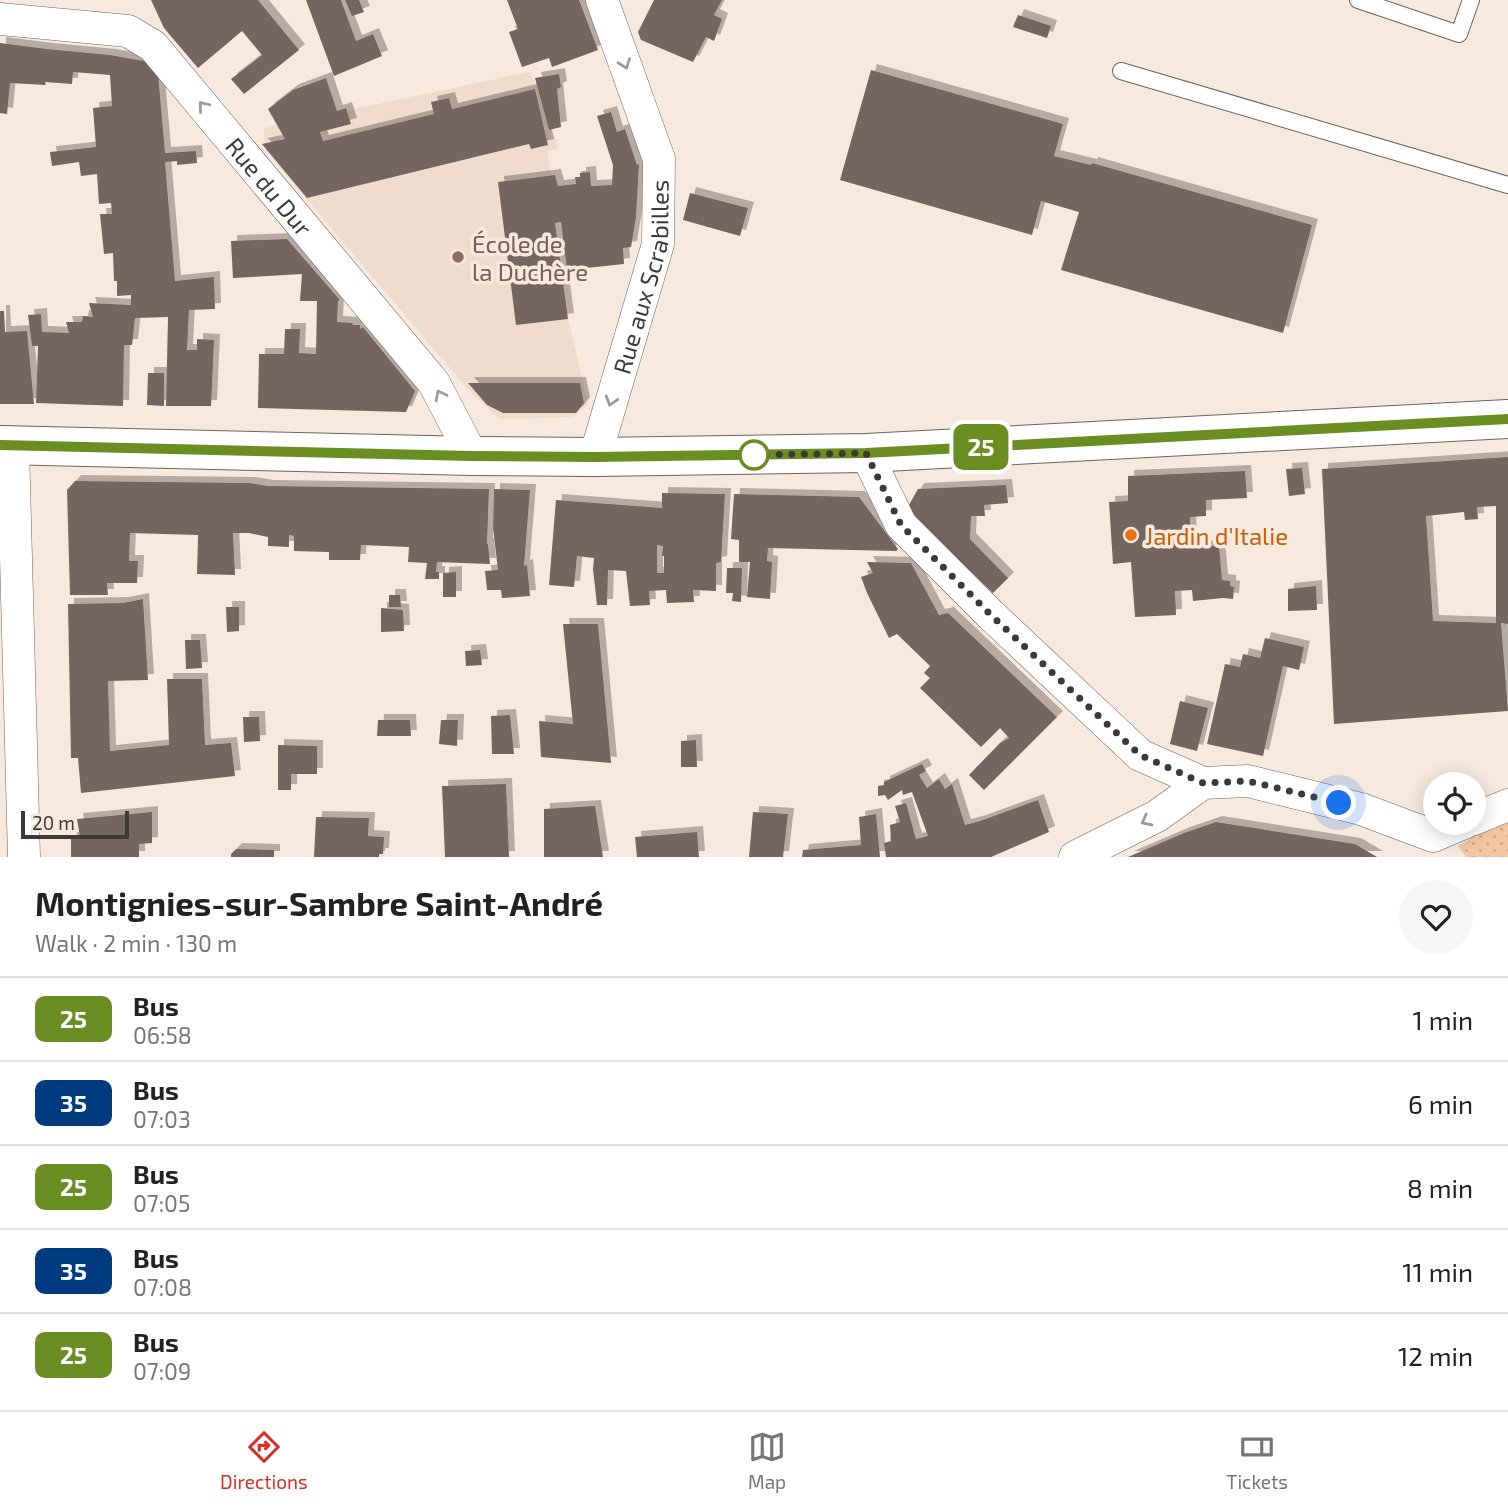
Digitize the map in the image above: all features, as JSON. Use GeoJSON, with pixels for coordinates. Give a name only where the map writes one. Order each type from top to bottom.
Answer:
{"type":"FeatureCollection","features":[{"type":"Feature","properties":{"kind":"main road"},"geometry":{"type":"LineString","coordinates":[[7,445],[472,456],[866,453],[1508,419]]}},
{"type":"Feature","properties":{"kind":"street","name":"Rue aux Scrabilles"},"geometry":{"type":"LineString","coordinates":[[595,457],[659,244],[659,159],[610,6]]}},
{"type":"Feature","properties":{"kind":"street","name":"Rue du Dur"},"geometry":{"type":"LineString","coordinates":[[0,19],[128,31],[153,46],[434,383],[472,456]]}},
{"type":"Feature","properties":{"kind":"street"},"geometry":{"type":"LineString","coordinates":[[7,445],[24,857]]}},
{"type":"Feature","properties":{"kind":"street"},"geometry":{"type":"LineString","coordinates":[[866,453],[901,525],[991,615],[1140,755],[1203,783],[1248,781],[1362,809],[1436,847],[1450,835]]}},
{"type":"Feature","properties":{"kind":"street"},"geometry":{"type":"LineString","coordinates":[[1075,857],[1157,816],[1203,783]]}},
{"type":"Feature","properties":{"kind":"street"},"geometry":{"type":"LineString","coordinates":[[1486,814],[1508,805]]}},
{"type":"Feature","properties":{"kind":"lane"},"geometry":{"type":"LineString","coordinates":[[1358,0],[1459,34],[1471,0]]}},
{"type":"Feature","properties":{"kind":"lane"},"geometry":{"type":"LineString","coordinates":[[1121,71],[1508,185]]}},
{"type":"Feature","properties":{"kind":"shaded area","name":"École de la Duchère"},"geometry":{"type":"Polygon","coordinates":[[[529,72],[542,95],[558,148],[547,152],[562,292],[588,404],[573,417],[500,419],[473,395],[265,150],[264,128],[529,72]]]}},
{"type":"Feature","properties":{"kind":"shaded area"},"geometry":{"type":"Polygon","coordinates":[[[1508,816],[1508,857],[1466,857],[1458,846],[1476,835],[1486,835],[1486,829],[1508,816]]]}},
{"type":"Feature","properties":{"kind":"building"},"geometry":{"type":"Polygon","coordinates":[[[151,0],[258,0],[299,50],[244,94],[231,79],[262,55],[242,31],[198,68],[164,28],[151,0]]]}},
{"type":"Feature","properties":{"kind":"building"},"geometry":{"type":"Polygon","coordinates":[[[306,0],[341,0],[356,41],[373,34],[382,56],[334,76],[306,0]]]}},
{"type":"Feature","properties":{"kind":"building"},"geometry":{"type":"Polygon","coordinates":[[[345,0],[359,0],[364,12],[352,16],[345,0]]]}},
{"type":"Feature","properties":{"kind":"building"},"geometry":{"type":"Polygon","coordinates":[[[507,0],[579,0],[598,50],[552,67],[549,58],[522,67],[509,32],[518,29],[507,0]]]}},
{"type":"Feature","properties":{"kind":"building"},"geometry":{"type":"Polygon","coordinates":[[[654,0],[722,0],[714,15],[722,19],[714,41],[706,37],[693,62],[641,40],[638,32],[654,0]]]}},
{"type":"Feature","properties":{"kind":"building"},"geometry":{"type":"Polygon","coordinates":[[[1018,15],[1051,26],[1047,38],[1013,27],[1018,15]]]}},
{"type":"Feature","properties":{"kind":"building"},"geometry":{"type":"Polygon","coordinates":[[[0,43],[150,62],[158,73],[165,153],[196,151],[197,163],[177,165],[177,161],[165,162],[175,281],[214,277],[215,309],[189,310],[187,350],[197,350],[197,339],[214,340],[211,406],[166,406],[168,317],[135,318],[132,345],[124,345],[123,406],[36,403],[38,346],[32,346],[28,315],[41,314],[42,332],[69,333],[66,322],[82,322],[83,316],[93,317],[89,303],[131,305],[131,295],[117,296],[113,253],[104,254],[100,214],[112,214],[111,203],[99,204],[97,174],[81,176],[79,162],[52,166],[50,152],[96,147],[93,108],[112,106],[110,75],[73,72],[72,84],[10,83],[7,114],[0,113],[0,43]]]}},
{"type":"Feature","properties":{"kind":"building"},"geometry":{"type":"Polygon","coordinates":[[[871,70],[1063,124],[1054,156],[1091,165],[1092,163],[1312,225],[1283,333],[1061,270],[1079,212],[1041,201],[1032,235],[840,180],[871,70]]]}},
{"type":"Feature","properties":{"kind":"building"},"geometry":{"type":"Polygon","coordinates":[[[559,74],[561,87],[557,89],[561,127],[549,130],[535,78],[559,74]]]}},
{"type":"Feature","properties":{"kind":"building"},"geometry":{"type":"Polygon","coordinates":[[[326,78],[337,111],[346,108],[351,124],[320,132],[323,141],[434,114],[431,102],[449,98],[452,109],[535,89],[548,145],[531,149],[529,144],[307,198],[262,144],[285,139],[268,109],[293,90],[326,78]]]}},
{"type":"Feature","properties":{"kind":"building"},"geometry":{"type":"Polygon","coordinates":[[[611,112],[617,132],[625,129],[637,165],[639,164],[636,217],[631,247],[623,248],[624,264],[567,270],[561,222],[555,223],[568,319],[516,325],[498,182],[555,175],[558,186],[576,184],[575,177],[580,177],[580,173],[590,172],[591,186],[612,185],[613,165],[597,116],[611,112]]]}},
{"type":"Feature","properties":{"kind":"building"},"geometry":{"type":"Polygon","coordinates":[[[690,193],[748,208],[740,236],[683,220],[690,193]]]}},
{"type":"Feature","properties":{"kind":"building"},"geometry":{"type":"Polygon","coordinates":[[[287,239],[340,300],[337,322],[360,325],[360,329],[363,327],[415,391],[406,412],[258,408],[259,354],[284,354],[285,329],[300,329],[299,353],[316,354],[317,301],[300,301],[302,274],[233,278],[231,241],[287,239]]]}},
{"type":"Feature","properties":{"kind":"building"},"geometry":{"type":"Polygon","coordinates":[[[0,311],[4,311],[5,332],[27,331],[34,404],[0,404],[0,311]]]}},
{"type":"Feature","properties":{"kind":"building"},"geometry":{"type":"Polygon","coordinates":[[[148,373],[164,373],[164,406],[147,405],[148,373]]]}},
{"type":"Feature","properties":{"kind":"building"},"geometry":{"type":"Polygon","coordinates":[[[468,383],[580,383],[584,403],[576,413],[503,413],[487,405],[468,383]]]}},
{"type":"Feature","properties":{"kind":"building"},"geometry":{"type":"Polygon","coordinates":[[[1508,457],[1508,624],[1501,623],[1508,711],[1334,724],[1322,469],[1508,457]],[[1496,506],[1477,507],[1478,519],[1465,520],[1464,512],[1426,516],[1433,621],[1496,623],[1496,506]]]}},
{"type":"Feature","properties":{"kind":"building"},"geometry":{"type":"Polygon","coordinates":[[[1302,468],[1305,494],[1289,496],[1286,469],[1302,468]]]}},
{"type":"Feature","properties":{"kind":"building"},"geometry":{"type":"Polygon","coordinates":[[[1245,471],[1247,498],[1206,500],[1206,516],[1190,517],[1191,547],[1219,546],[1222,580],[1230,581],[1230,586],[1234,587],[1233,599],[1193,601],[1192,590],[1175,591],[1176,615],[1135,617],[1131,562],[1113,564],[1109,502],[1128,501],[1128,476],[1245,471]]]}},
{"type":"Feature","properties":{"kind":"building"},"geometry":{"type":"Polygon","coordinates":[[[75,481],[489,489],[487,544],[490,564],[437,562],[436,572],[439,572],[439,579],[425,579],[427,563],[408,562],[409,547],[361,545],[360,560],[329,560],[329,552],[294,551],[294,536],[289,535],[289,547],[268,546],[268,537],[233,533],[235,575],[197,574],[198,535],[130,533],[129,561],[138,561],[137,583],[107,583],[108,595],[70,595],[67,490],[75,481]]]}},
{"type":"Feature","properties":{"kind":"building"},"geometry":{"type":"Polygon","coordinates":[[[1006,485],[1008,503],[984,505],[985,516],[971,516],[970,539],[1008,578],[993,593],[924,527],[909,509],[909,505],[918,489],[1006,485]]]}},
{"type":"Feature","properties":{"kind":"building"},"geometry":{"type":"Polygon","coordinates":[[[494,489],[530,490],[524,566],[527,565],[530,596],[502,598],[501,590],[487,590],[485,571],[498,570],[493,528],[494,489]]]}},
{"type":"Feature","properties":{"kind":"building"},"geometry":{"type":"Polygon","coordinates":[[[662,493],[725,494],[721,562],[716,563],[716,591],[693,590],[694,602],[667,603],[666,590],[649,591],[650,605],[630,606],[626,571],[608,570],[607,605],[597,605],[594,558],[577,556],[574,587],[549,585],[556,500],[662,508],[662,493]],[[657,545],[657,573],[664,573],[663,546],[657,545]]]}},
{"type":"Feature","properties":{"kind":"building"},"geometry":{"type":"Polygon","coordinates":[[[734,494],[859,497],[898,549],[768,548],[767,561],[772,562],[770,599],[747,597],[750,562],[739,562],[739,540],[731,539],[734,494]]]}},
{"type":"Feature","properties":{"kind":"building"},"geometry":{"type":"Polygon","coordinates":[[[867,562],[911,563],[939,615],[948,613],[1057,717],[984,790],[969,775],[1000,743],[1009,738],[1000,728],[981,747],[920,688],[930,678],[924,673],[930,666],[897,634],[889,638],[861,577],[873,573],[867,562]]]}},
{"type":"Feature","properties":{"kind":"building"},"geometry":{"type":"Polygon","coordinates":[[[727,568],[742,568],[741,602],[732,601],[733,593],[726,593],[727,568]]]}},
{"type":"Feature","properties":{"kind":"building"},"geometry":{"type":"Polygon","coordinates":[[[456,572],[456,597],[443,597],[443,573],[456,572]]]}},
{"type":"Feature","properties":{"kind":"building"},"geometry":{"type":"Polygon","coordinates":[[[1316,586],[1317,610],[1288,611],[1288,589],[1316,586]]]}},
{"type":"Feature","properties":{"kind":"building"},"geometry":{"type":"Polygon","coordinates":[[[389,595],[400,595],[401,607],[389,607],[389,595]]]}},
{"type":"Feature","properties":{"kind":"building"},"geometry":{"type":"Polygon","coordinates":[[[143,599],[148,680],[108,681],[110,751],[169,745],[167,679],[202,679],[205,745],[231,743],[235,776],[81,793],[78,758],[71,758],[68,604],[123,603],[143,599]]]}},
{"type":"Feature","properties":{"kind":"building"},"geometry":{"type":"Polygon","coordinates":[[[226,607],[239,607],[239,631],[227,632],[226,607]]]}},
{"type":"Feature","properties":{"kind":"building"},"geometry":{"type":"Polygon","coordinates":[[[381,608],[403,610],[404,631],[381,632],[381,608]]]}},
{"type":"Feature","properties":{"kind":"building"},"geometry":{"type":"Polygon","coordinates":[[[563,624],[598,624],[611,763],[541,757],[539,721],[573,724],[563,624]]]}},
{"type":"Feature","properties":{"kind":"building"},"geometry":{"type":"Polygon","coordinates":[[[1265,638],[1304,647],[1299,670],[1283,666],[1263,756],[1207,744],[1225,664],[1240,667],[1243,654],[1260,658],[1265,638]]]}},
{"type":"Feature","properties":{"kind":"building"},"geometry":{"type":"Polygon","coordinates":[[[185,640],[200,640],[202,668],[186,669],[185,640]]]}},
{"type":"Feature","properties":{"kind":"building"},"geometry":{"type":"Polygon","coordinates":[[[480,650],[482,665],[466,666],[465,651],[480,650]]]}},
{"type":"Feature","properties":{"kind":"building"},"geometry":{"type":"Polygon","coordinates":[[[1180,701],[1208,708],[1197,751],[1170,744],[1180,701]]]}},
{"type":"Feature","properties":{"kind":"building"},"geometry":{"type":"Polygon","coordinates":[[[510,715],[514,754],[492,754],[491,716],[510,715]]]}},
{"type":"Feature","properties":{"kind":"building"},"geometry":{"type":"Polygon","coordinates":[[[243,717],[259,717],[260,741],[244,742],[243,717]]]}},
{"type":"Feature","properties":{"kind":"building"},"geometry":{"type":"Polygon","coordinates":[[[378,720],[410,720],[411,736],[377,736],[378,720]]]}},
{"type":"Feature","properties":{"kind":"building"},"geometry":{"type":"Polygon","coordinates":[[[441,720],[458,720],[457,746],[439,744],[441,720]]]}},
{"type":"Feature","properties":{"kind":"building"},"geometry":{"type":"Polygon","coordinates":[[[696,740],[697,767],[681,767],[681,741],[696,740]]]}},
{"type":"Feature","properties":{"kind":"building"},"geometry":{"type":"Polygon","coordinates":[[[278,745],[317,746],[317,774],[291,774],[291,790],[278,790],[278,745]]]}},
{"type":"Feature","properties":{"kind":"building"},"geometry":{"type":"Polygon","coordinates":[[[922,764],[926,771],[919,775],[927,788],[939,779],[945,789],[952,784],[965,825],[1038,800],[1049,832],[991,857],[886,857],[884,843],[891,841],[890,825],[900,822],[895,806],[906,803],[916,839],[928,836],[912,792],[903,795],[902,790],[888,800],[885,795],[878,796],[878,786],[922,764]]]}},
{"type":"Feature","properties":{"kind":"building"},"geometry":{"type":"Polygon","coordinates":[[[506,784],[509,857],[445,857],[442,786],[506,784]]]}},
{"type":"Feature","properties":{"kind":"building"},"geometry":{"type":"Polygon","coordinates":[[[595,806],[603,857],[544,857],[544,809],[595,806]]]}},
{"type":"Feature","properties":{"kind":"building"},"geometry":{"type":"Polygon","coordinates":[[[152,812],[152,843],[139,844],[139,857],[71,857],[71,838],[80,837],[77,819],[152,812]]]}},
{"type":"Feature","properties":{"kind":"building"},"geometry":{"type":"Polygon","coordinates":[[[753,812],[788,814],[783,857],[749,857],[753,812]]]}},
{"type":"Feature","properties":{"kind":"building"},"geometry":{"type":"Polygon","coordinates":[[[876,814],[880,857],[802,857],[803,850],[861,845],[859,817],[876,814]]]}},
{"type":"Feature","properties":{"kind":"building"},"geometry":{"type":"Polygon","coordinates":[[[316,817],[369,818],[368,836],[384,837],[383,854],[379,854],[379,857],[314,857],[316,817]]]}},
{"type":"Feature","properties":{"kind":"building"},"geometry":{"type":"Polygon","coordinates":[[[1216,822],[1355,844],[1377,857],[1128,857],[1216,822]]]}},
{"type":"Feature","properties":{"kind":"building"},"geometry":{"type":"Polygon","coordinates":[[[697,832],[699,857],[637,857],[635,837],[697,832]]]}},
{"type":"Feature","properties":{"kind":"building"},"geometry":{"type":"Polygon","coordinates":[[[236,849],[274,850],[274,857],[231,857],[236,849]]]}},
{"type":"Feature","properties":{"kind":"bus line","name":"25"},"geometry":{"type":"LineString","coordinates":[[0,445],[472,456],[866,453],[1508,419]]}},
{"type":"Feature","properties":{"kind":"place","name":"École de la Duchère"},"geometry":{"type":"Point","coordinates":[458,257]}},
{"type":"Feature","properties":{"kind":"place","name":"Jardin d'Italie"},"geometry":{"type":"Point","coordinates":[1131,535]}},
{"type":"Feature","properties":{"kind":"route"},"geometry":{"type":"LineString","coordinates":[[754,455],[866,453],[901,525],[991,615],[1140,755],[1203,783],[1248,781],[1339,803]]}}]}
